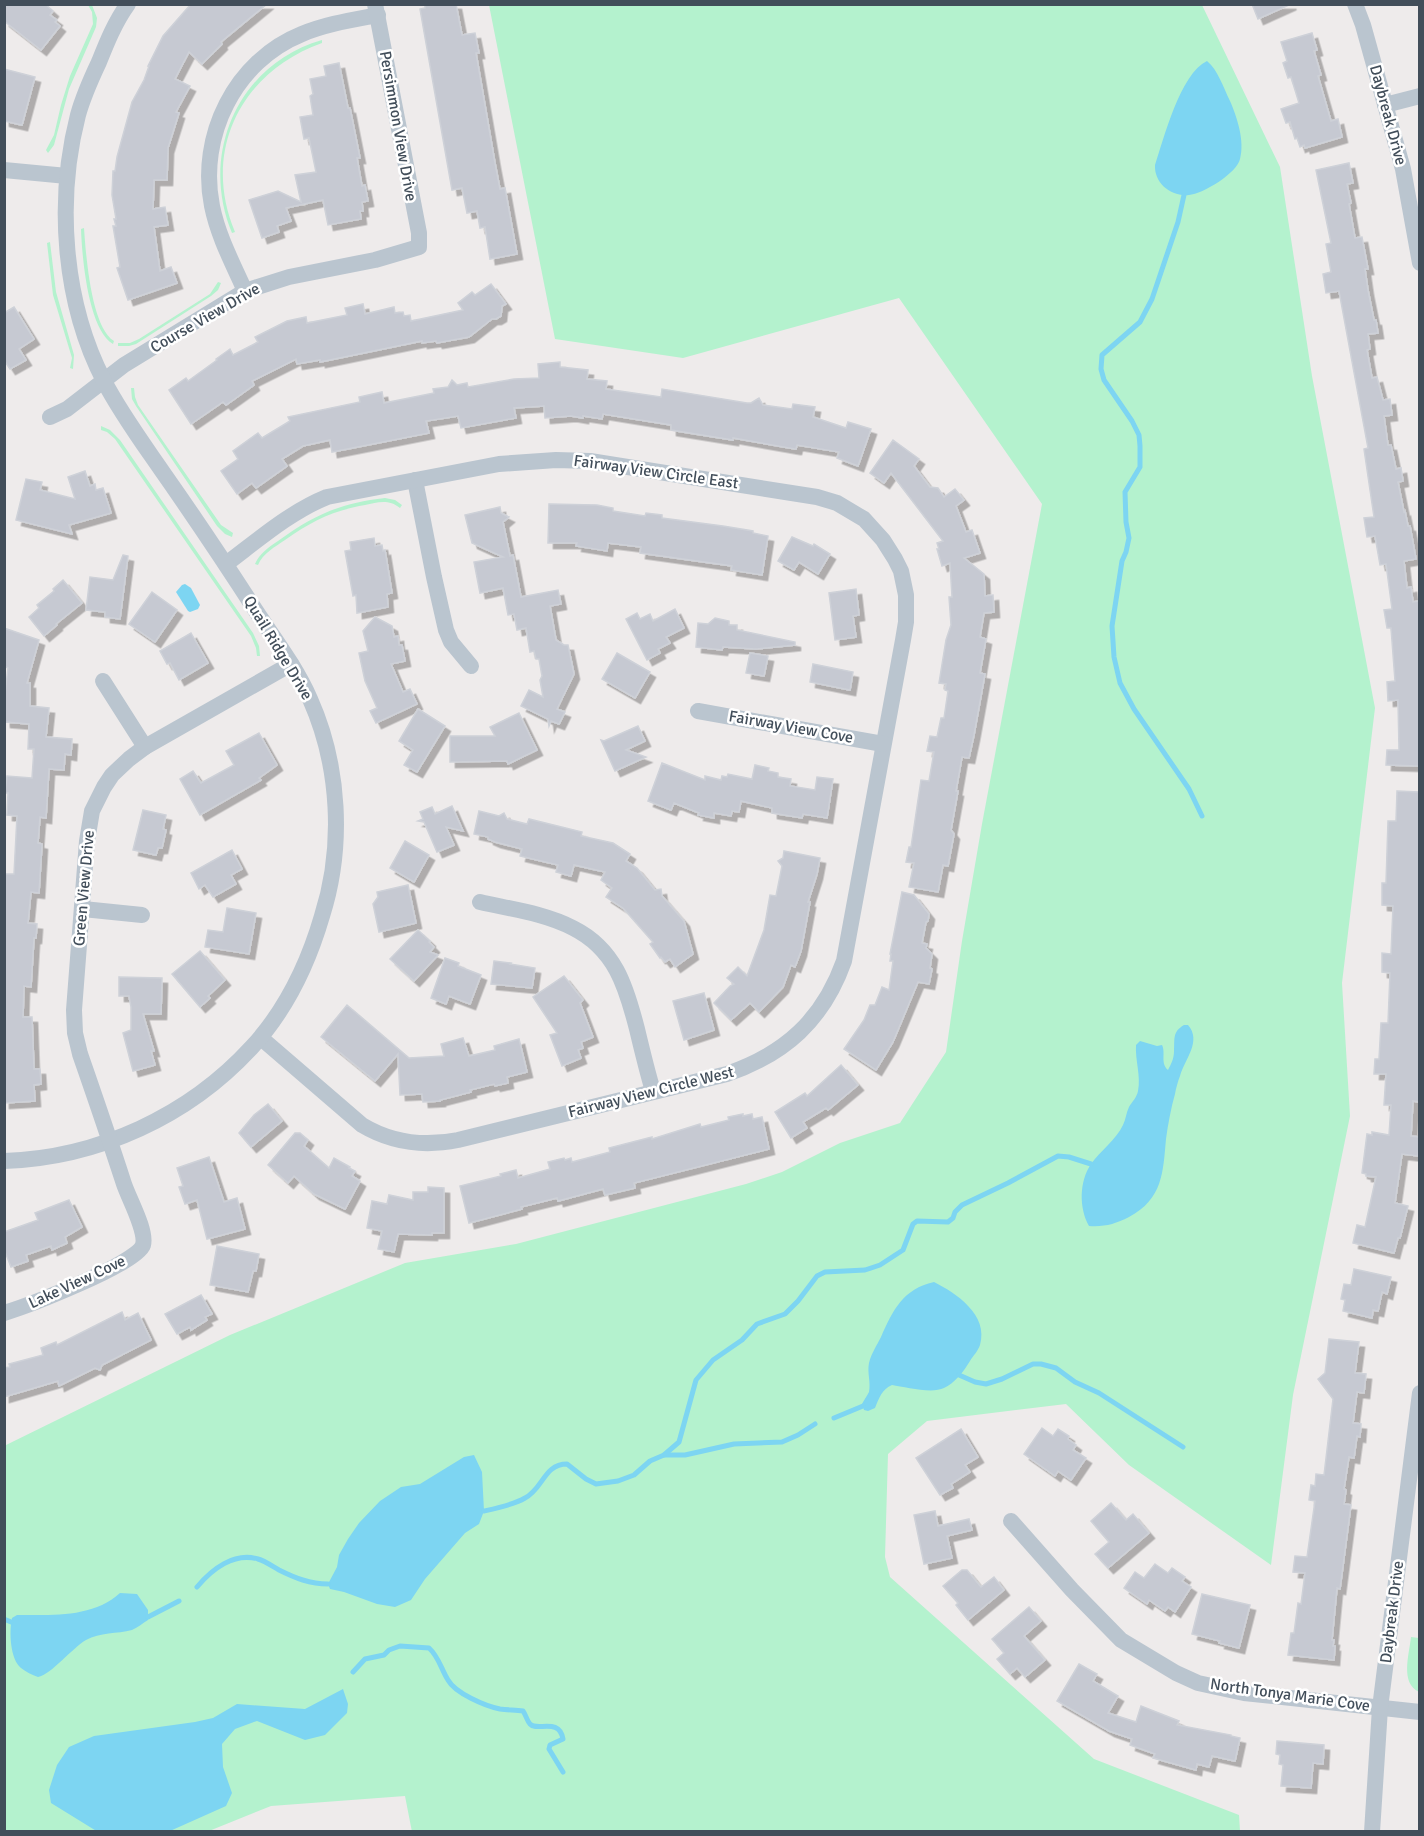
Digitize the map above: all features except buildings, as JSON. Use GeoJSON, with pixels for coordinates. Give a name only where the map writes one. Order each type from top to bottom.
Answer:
{"type":"FeatureCollection","features":[{"type":"Feature","properties":{"kind":"street","name":"Daybreak Drive"},"geometry":{"type":"LineString","coordinates":[[1355,4],[1363,25],[1403,170],[1419,263]]}},
{"type":"Feature","properties":{"kind":"street","name":"Quail Ridge Drive"},"geometry":{"type":"LineString","coordinates":[[4,1161],[33,1160],[111,1140],[154,1122],[211,1086],[261,1038],[290,994],[308,959],[318,932],[333,877],[335,794],[327,750],[309,696],[226,564],[128,421],[104,380],[83,328],[71,274],[66,229],[67,176],[72,142],[83,99],[123,6]]}},
{"type":"Feature","properties":{"kind":"street"},"geometry":{"type":"LineString","coordinates":[[245,291],[219,232],[210,194],[209,171],[215,133],[227,103],[249,70],[282,44],[303,33],[376,10]]}},
{"type":"Feature","properties":{"kind":"street","name":"Persimmon View Drive"},"geometry":{"type":"LineString","coordinates":[[376,10],[419,233],[419,248]]}},
{"type":"Feature","properties":{"kind":"street"},"geometry":{"type":"LineString","coordinates":[[1385,105],[1419,96]]}},
{"type":"Feature","properties":{"kind":"street"},"geometry":{"type":"LineString","coordinates":[[4,170],[67,176]]}},
{"type":"Feature","properties":{"kind":"street","name":"Course View Drive"},"geometry":{"type":"LineString","coordinates":[[50,417],[67,409],[124,364],[245,291],[289,277],[375,260],[419,248]]}},
{"type":"Feature","properties":{"kind":"street","name":"Fairway View Circle East"},"geometry":{"type":"LineString","coordinates":[[226,564],[286,520],[320,500],[337,494],[533,460],[582,460],[826,500],[864,519],[883,540],[901,571],[906,595],[906,622],[884,744]]}},
{"type":"Feature","properties":{"kind":"street"},"geometry":{"type":"LineString","coordinates":[[415,480],[446,630],[451,642],[471,666]]}},
{"type":"Feature","properties":{"kind":"street","name":"Green View Drive"},"geometry":{"type":"LineString","coordinates":[[111,1140],[80,1054],[75,1033],[74,1010],[87,841],[92,811],[112,775],[145,747],[291,664]]}},
{"type":"Feature","properties":{"kind":"street"},"geometry":{"type":"LineString","coordinates":[[103,681],[145,747]]}},
{"type":"Feature","properties":{"kind":"street","name":"Fairway View Cove"},"geometry":{"type":"LineString","coordinates":[[698,711],[884,744]]}},
{"type":"Feature","properties":{"kind":"street","name":"Fairway View Circle West"},"geometry":{"type":"LineString","coordinates":[[261,1038],[356,1121],[384,1136],[409,1143],[449,1142],[727,1074],[752,1064],[789,1042],[826,1000],[839,974],[847,950],[884,744]]}},
{"type":"Feature","properties":{"kind":"street"},"geometry":{"type":"LineString","coordinates":[[480,902],[562,923],[588,938],[605,953],[617,969],[628,993],[652,1091]]}},
{"type":"Feature","properties":{"kind":"street"},"geometry":{"type":"LineString","coordinates":[[82,909],[142,915]]}},
{"type":"Feature","properties":{"kind":"street","name":"Lake View Cove"},"geometry":{"type":"LineString","coordinates":[[4,1313],[42,1300],[125,1262],[142,1247],[142,1229],[125,1186],[111,1140]]}},
{"type":"Feature","properties":{"kind":"street","name":"Daybreak Drive"},"geometry":{"type":"LineString","coordinates":[[1372,1832],[1380,1708],[1413,1498],[1419,1393]]}},
{"type":"Feature","properties":{"kind":"street","name":"North Tonya Marie Cove"},"geometry":{"type":"LineString","coordinates":[[1011,1521],[1072,1590],[1121,1640],[1164,1668],[1198,1683],[1244,1693],[1419,1712]]}},
{"type":"Feature","properties":{"kind":"green space"},"geometry":{"type":"Polygon","coordinates":[[[88,5],[92,5],[97,18],[96,27],[69,89],[54,145],[48,153],[46,150],[54,135],[70,76],[93,24],[92,12],[88,5]]]}},
{"type":"Feature","properties":{"kind":"green space"},"geometry":{"type":"Polygon","coordinates":[[[489,5],[1202,5],[1280,167],[1312,376],[1375,708],[1342,983],[1350,1116],[1293,1395],[1271,1565],[1129,1465],[1066,1404],[927,1421],[888,1454],[885,1557],[890,1577],[1094,1759],[1239,1815],[1240,1831],[412,1832],[405,1796],[271,1806],[209,1831],[5,1831],[4,1446],[230,1335],[405,1263],[516,1244],[746,1184],[782,1172],[840,1143],[900,1123],[946,1052],[982,824],[1042,504],[899,298],[683,358],[555,339],[489,5]]]}},
{"type":"Feature","properties":{"kind":"green space"},"geometry":{"type":"Polygon","coordinates":[[[322,40],[322,43],[294,56],[269,73],[250,94],[235,118],[226,144],[223,172],[226,202],[235,232],[232,233],[223,203],[220,173],[224,144],[233,116],[248,91],[268,69],[293,52],[322,40]]]}},
{"type":"Feature","properties":{"kind":"green space"},"geometry":{"type":"Polygon","coordinates":[[[84,228],[88,272],[95,306],[106,333],[114,341],[113,344],[104,336],[92,308],[83,257],[81,229],[84,228]]]}},
{"type":"Feature","properties":{"kind":"green space"},"geometry":{"type":"Polygon","coordinates":[[[50,242],[56,292],[74,355],[73,369],[70,368],[72,358],[53,295],[47,243],[50,242]]]}},
{"type":"Feature","properties":{"kind":"green space"},"geometry":{"type":"Polygon","coordinates":[[[218,282],[221,283],[218,290],[211,296],[136,344],[118,346],[118,343],[130,343],[139,339],[210,294],[218,282]]]}},
{"type":"Feature","properties":{"kind":"green space"},"geometry":{"type":"Polygon","coordinates":[[[131,388],[134,388],[138,405],[221,525],[233,533],[232,537],[217,526],[136,406],[132,399],[131,388]]]}},
{"type":"Feature","properties":{"kind":"green space"},"geometry":{"type":"Polygon","coordinates":[[[101,426],[110,430],[120,440],[253,633],[259,646],[260,656],[257,656],[251,636],[115,439],[101,430],[101,426]]]}},
{"type":"Feature","properties":{"kind":"green space"},"geometry":{"type":"Polygon","coordinates":[[[385,498],[395,500],[402,505],[400,508],[392,503],[379,502],[332,514],[295,533],[263,557],[258,565],[255,564],[268,548],[316,517],[354,503],[385,498]]]}},
{"type":"Feature","properties":{"kind":"green space"},"geometry":{"type":"Polygon","coordinates":[[[1411,1637],[1419,1638],[1419,1692],[1409,1682],[1407,1668],[1411,1637]]]}},
{"type":"Feature","properties":{"kind":"water"},"geometry":{"type":"Polygon","coordinates":[[[1207,61],[1217,74],[1233,107],[1240,129],[1242,145],[1240,159],[1238,165],[1219,182],[1195,194],[1176,194],[1165,188],[1157,178],[1155,165],[1181,92],[1197,68],[1207,61]]]}},
{"type":"Feature","properties":{"kind":"water"},"geometry":{"type":"Polygon","coordinates":[[[185,584],[191,588],[200,605],[198,609],[190,612],[176,592],[185,584]]]}},
{"type":"Feature","properties":{"kind":"water"},"geometry":{"type":"Polygon","coordinates":[[[1184,1025],[1188,1025],[1192,1031],[1193,1044],[1176,1087],[1162,1173],[1155,1193],[1140,1210],[1119,1222],[1089,1226],[1082,1203],[1084,1179],[1091,1164],[1120,1130],[1129,1107],[1136,1097],[1139,1080],[1136,1045],[1140,1041],[1157,1046],[1162,1045],[1164,1064],[1168,1070],[1172,1061],[1176,1033],[1184,1025]]]}},
{"type":"Feature","properties":{"kind":"water"},"geometry":{"type":"Polygon","coordinates":[[[934,1282],[961,1299],[975,1315],[982,1334],[978,1349],[962,1373],[948,1386],[939,1390],[926,1390],[892,1385],[883,1391],[875,1408],[864,1410],[862,1404],[869,1392],[869,1363],[890,1318],[907,1295],[923,1285],[934,1282]]]}},
{"type":"Feature","properties":{"kind":"water"},"geometry":{"type":"Polygon","coordinates":[[[474,1455],[482,1472],[484,1511],[479,1524],[465,1533],[425,1579],[411,1600],[395,1607],[377,1604],[330,1589],[328,1584],[348,1539],[359,1523],[380,1501],[401,1487],[420,1484],[464,1457],[474,1455]]]}},
{"type":"Feature","properties":{"kind":"water"},"geometry":{"type":"Polygon","coordinates":[[[120,1593],[137,1594],[148,1610],[148,1620],[132,1630],[86,1640],[49,1671],[38,1677],[17,1664],[11,1644],[12,1618],[17,1615],[57,1615],[85,1611],[109,1601],[120,1593]]]}},
{"type":"Feature","properties":{"kind":"water"},"geometry":{"type":"Polygon","coordinates":[[[343,1689],[348,1704],[347,1713],[325,1735],[305,1740],[257,1721],[235,1729],[222,1744],[223,1767],[232,1793],[226,1806],[170,1831],[98,1832],[51,1803],[49,1790],[57,1765],[69,1747],[94,1736],[213,1718],[237,1704],[305,1709],[343,1689]]]}},
{"type":"Feature","properties":{"kind":"waterway"},"geometry":{"type":"LineString","coordinates":[[1184,195],[1178,222],[1152,299],[1140,322],[1102,355],[1101,369],[1104,380],[1132,421],[1139,435],[1140,446],[1140,467],[1125,492],[1129,538],[1122,561],[1112,626],[1114,657],[1120,683],[1134,709],[1189,789],[1202,816]]}},
{"type":"Feature","properties":{"kind":"waterway"},"geometry":{"type":"LineString","coordinates":[[484,1511],[525,1498],[536,1489],[548,1472],[559,1465],[567,1464],[596,1484],[618,1481],[634,1475],[650,1461],[664,1455],[679,1442],[696,1380],[713,1360],[742,1340],[757,1324],[785,1314],[817,1276],[825,1272],[865,1270],[880,1265],[903,1250],[913,1224],[917,1221],[948,1222],[962,1205],[1058,1156],[1091,1164]]}},
{"type":"Feature","properties":{"kind":"waterway"},"geometry":{"type":"LineString","coordinates":[[959,1375],[986,1384],[1033,1364],[1056,1368],[1075,1382],[1099,1393],[1183,1447]]}},
{"type":"Feature","properties":{"kind":"waterway"},"geometry":{"type":"LineString","coordinates":[[834,1418],[863,1406]]}},
{"type":"Feature","properties":{"kind":"waterway"},"geometry":{"type":"LineString","coordinates":[[664,1455],[685,1455],[734,1444],[782,1442],[815,1424]]}},
{"type":"Feature","properties":{"kind":"waterway"},"geometry":{"type":"LineString","coordinates":[[197,1587],[217,1568],[232,1560],[249,1557],[261,1560],[303,1580],[328,1584]]}},
{"type":"Feature","properties":{"kind":"waterway"},"geometry":{"type":"LineString","coordinates":[[148,1617],[179,1601]]}},
{"type":"Feature","properties":{"kind":"waterway"},"geometry":{"type":"LineString","coordinates":[[4,1619],[11,1622]]}},
{"type":"Feature","properties":{"kind":"waterway"},"geometry":{"type":"LineString","coordinates":[[353,1672],[365,1659],[384,1655],[389,1650],[400,1646],[429,1648],[457,1690],[479,1702],[500,1709],[523,1711],[533,1726],[557,1728],[563,1739],[550,1745],[549,1749],[563,1772]]}}]}
